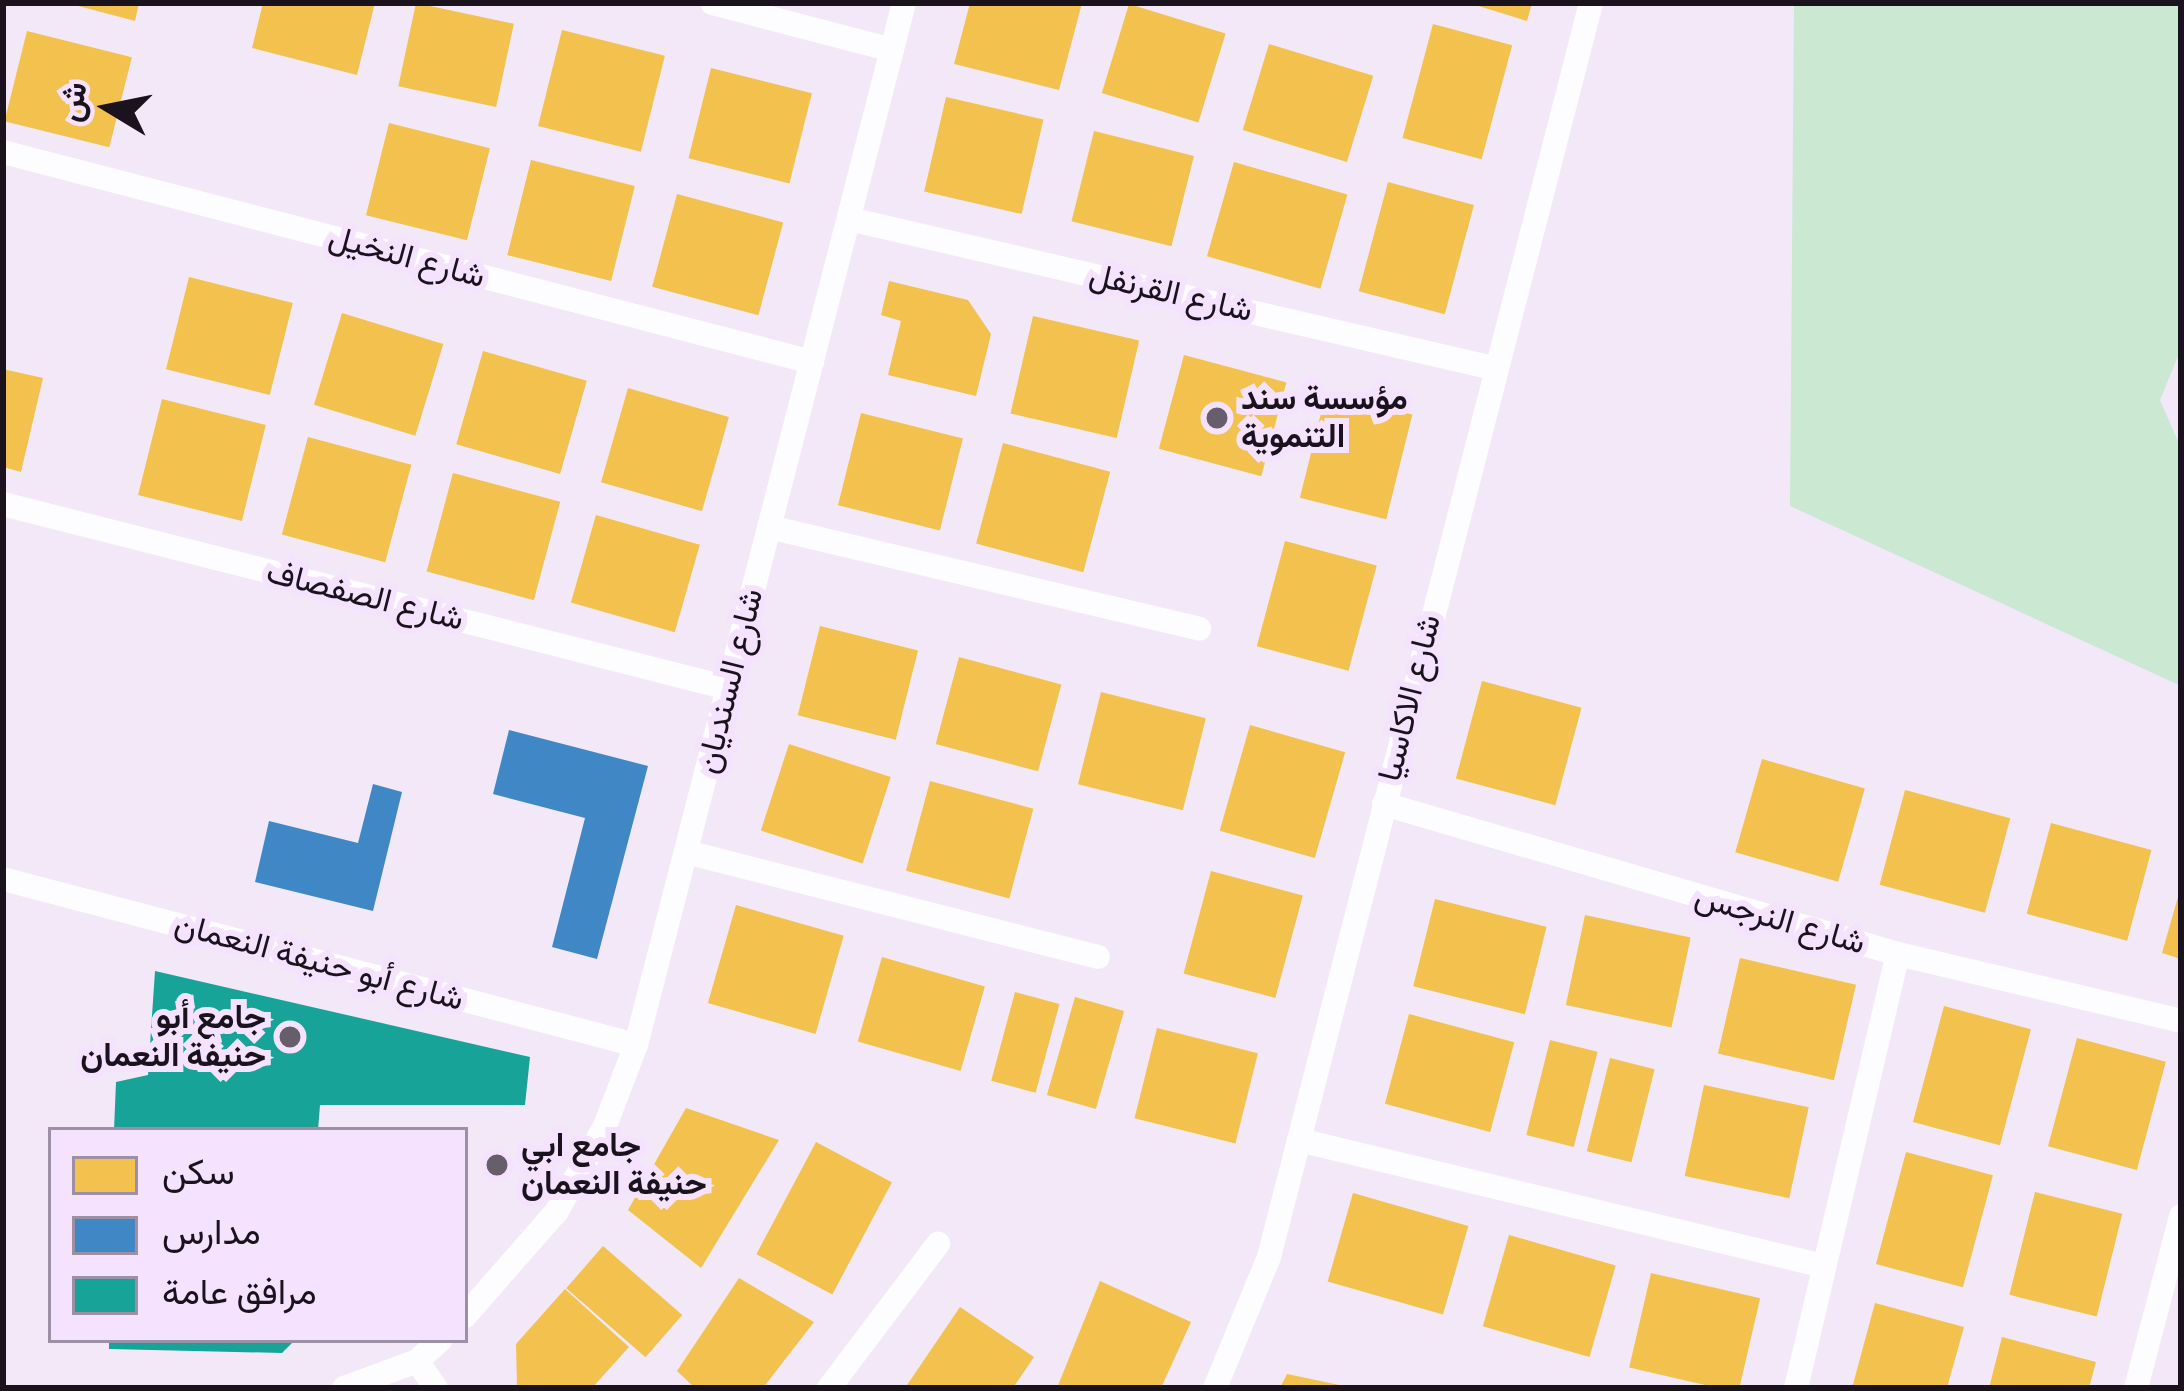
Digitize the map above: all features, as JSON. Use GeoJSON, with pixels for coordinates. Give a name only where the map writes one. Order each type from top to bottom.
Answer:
{"type":"FeatureCollection","features":[{"type":"Feature","properties":{"kind":"street"},"geometry":{"type":"LineString","coordinates":[[712,3],[892,50]]}},
{"type":"Feature","properties":{"kind":"street","name":"شارع السنديان"},"geometry":{"type":"LineString","coordinates":[[468,1313],[557,1210],[605,1126],[636,1045],[904,3]]}},
{"type":"Feature","properties":{"kind":"street","name":"شارع الاكاسيا"},"geometry":{"type":"LineString","coordinates":[[1215,1388],[1269,1257],[1493,368],[1591,3]]}},
{"type":"Feature","properties":{"kind":"street","name":"شارع النخيل"},"geometry":{"type":"LineString","coordinates":[[3,152],[812,362]]}},
{"type":"Feature","properties":{"kind":"street","name":"شارع القرنفل"},"geometry":{"type":"LineString","coordinates":[[849,219],[1493,368]]}},
{"type":"Feature","properties":{"kind":"street","name":"شارع الصفصاف"},"geometry":{"type":"LineString","coordinates":[[3,504],[728,688]]}},
{"type":"Feature","properties":{"kind":"street"},"geometry":{"type":"LineString","coordinates":[[769,527],[1199,629]]}},
{"type":"Feature","properties":{"kind":"street","name":"شارع النرجس"},"geometry":{"type":"LineString","coordinates":[[1384,804],[1898,954],[2181,1021]]}},
{"type":"Feature","properties":{"kind":"street"},"geometry":{"type":"LineString","coordinates":[[686,852],[1098,957]]}},
{"type":"Feature","properties":{"kind":"street","name":"شارع أبو حنيفة النعمان"},"geometry":{"type":"LineString","coordinates":[[3,880],[636,1045]]}},
{"type":"Feature","properties":{"kind":"street"},"geometry":{"type":"LineString","coordinates":[[1796,1388],[1898,954]]}},
{"type":"Feature","properties":{"kind":"street"},"geometry":{"type":"LineString","coordinates":[[1299,1140],[1824,1266]]}},
{"type":"Feature","properties":{"kind":"street"},"geometry":{"type":"LineString","coordinates":[[2136,1388],[2181,1216]]}},
{"type":"Feature","properties":{"kind":"street"},"geometry":{"type":"LineString","coordinates":[[829,1388],[938,1244]]}},
{"type":"Feature","properties":{"kind":"street"},"geometry":{"type":"LineString","coordinates":[[344,1388],[418,1361],[437,1343]]}},
{"type":"Feature","properties":{"kind":"street"},"geometry":{"type":"LineString","coordinates":[[418,1361],[436,1388]]}},
{"type":"Feature","properties":{"kind":"green space"},"geometry":{"type":"Polygon","coordinates":[[[1794,3],[2181,3],[2181,349],[2160,400],[2181,448],[2181,686],[1790,506],[1794,3]]]}},
{"type":"Feature","properties":{"kind":"building: سكن"},"geometry":{"type":"Polygon","coordinates":[[[67,3],[139,3],[135,21],[67,3]]]}},
{"type":"Feature","properties":{"kind":"building: سكن"},"geometry":{"type":"Polygon","coordinates":[[[263,3],[375,3],[357,75],[252,48],[263,3]]]}},
{"type":"Feature","properties":{"kind":"building: سكن"},"geometry":{"type":"Polygon","coordinates":[[[416,3],[514,24],[496,107],[398,86],[416,3]]]}},
{"type":"Feature","properties":{"kind":"building: سكن"},"geometry":{"type":"Polygon","coordinates":[[[970,3],[1082,3],[1059,90],[954,64],[970,3]]]}},
{"type":"Feature","properties":{"kind":"building: سكن"},"geometry":{"type":"Polygon","coordinates":[[[1469,3],[1532,3],[1527,21],[1469,3]]]}},
{"type":"Feature","properties":{"kind":"building: سكن"},"geometry":{"type":"Polygon","coordinates":[[[1129,4],[1226,34],[1198,122],[1102,93],[1129,4]]]}},
{"type":"Feature","properties":{"kind":"building: سكن"},"geometry":{"type":"Polygon","coordinates":[[[1433,24],[1512,45],[1482,159],[1402,138],[1433,24]]]}},
{"type":"Feature","properties":{"kind":"building: سكن"},"geometry":{"type":"Polygon","coordinates":[[[562,30],[665,56],[641,152],[538,126],[562,30]]]}},
{"type":"Feature","properties":{"kind":"building: سكن"},"geometry":{"type":"Polygon","coordinates":[[[27,31],[132,57],[109,147],[5,121],[27,31]]]}},
{"type":"Feature","properties":{"kind":"building: سكن"},"geometry":{"type":"Polygon","coordinates":[[[1269,44],[1373,76],[1347,162],[1243,130],[1269,44]]]}},
{"type":"Feature","properties":{"kind":"building: سكن"},"geometry":{"type":"Polygon","coordinates":[[[711,68],[812,93],[789,183],[689,158],[711,68]]]}},
{"type":"Feature","properties":{"kind":"building: سكن"},"geometry":{"type":"Polygon","coordinates":[[[946,97],[1043,119],[1022,214],[924,192],[946,97]]]}},
{"type":"Feature","properties":{"kind":"building: سكن"},"geometry":{"type":"Polygon","coordinates":[[[389,123],[490,148],[467,240],[366,215],[389,123]]]}},
{"type":"Feature","properties":{"kind":"building: سكن"},"geometry":{"type":"Polygon","coordinates":[[[1094,131],[1194,156],[1171,246],[1072,221],[1094,131]]]}},
{"type":"Feature","properties":{"kind":"building: سكن"},"geometry":{"type":"Polygon","coordinates":[[[531,160],[635,186],[611,281],[507,255],[531,160]]]}},
{"type":"Feature","properties":{"kind":"building: سكن"},"geometry":{"type":"Polygon","coordinates":[[[1234,162],[1347,195],[1320,289],[1207,256],[1234,162]]]}},
{"type":"Feature","properties":{"kind":"building: سكن"},"geometry":{"type":"Polygon","coordinates":[[[1388,182],[1474,205],[1445,314],[1359,291],[1388,182]]]}},
{"type":"Feature","properties":{"kind":"building: سكن"},"geometry":{"type":"Polygon","coordinates":[[[677,194],[783,222],[758,315],[652,287],[677,194]]]}},
{"type":"Feature","properties":{"kind":"building: سكن"},"geometry":{"type":"Polygon","coordinates":[[[189,277],[293,303],[270,395],[166,369],[189,277]]]}},
{"type":"Feature","properties":{"kind":"building: سكن"},"geometry":{"type":"Polygon","coordinates":[[[889,281],[968,300],[991,334],[976,396],[888,375],[901,321],[881,315],[889,281]]]}},
{"type":"Feature","properties":{"kind":"building: سكن"},"geometry":{"type":"Polygon","coordinates":[[[342,313],[443,344],[415,436],[314,405],[342,313]]]}},
{"type":"Feature","properties":{"kind":"building: سكن"},"geometry":{"type":"Polygon","coordinates":[[[1033,316],[1139,341],[1117,438],[1011,413],[1033,316]]]}},
{"type":"Feature","properties":{"kind":"building: سكن"},"geometry":{"type":"Polygon","coordinates":[[[483,351],[587,381],[560,474],[456,444],[483,351]]]}},
{"type":"Feature","properties":{"kind":"building: سكن"},"geometry":{"type":"Polygon","coordinates":[[[1184,355],[1286,382],[1261,476],[1159,449],[1184,355]]]}},
{"type":"Feature","properties":{"kind":"building: سكن"},"geometry":{"type":"Polygon","coordinates":[[[3,369],[43,378],[21,472],[3,467],[3,369]]]}},
{"type":"Feature","properties":{"kind":"building: سكن"},"geometry":{"type":"Polygon","coordinates":[[[628,388],[729,417],[702,511],[601,482],[628,388]]]}},
{"type":"Feature","properties":{"kind":"building: سكن"},"geometry":{"type":"Polygon","coordinates":[[[1326,393],[1412,415],[1386,519],[1300,498],[1326,393]]]}},
{"type":"Feature","properties":{"kind":"building: سكن"},"geometry":{"type":"Polygon","coordinates":[[[162,399],[266,425],[242,521],[138,495],[162,399]]]}},
{"type":"Feature","properties":{"kind":"building: سكن"},"geometry":{"type":"Polygon","coordinates":[[[861,413],[963,438],[940,531],[838,505],[861,413]]]}},
{"type":"Feature","properties":{"kind":"building: سكن"},"geometry":{"type":"Polygon","coordinates":[[[308,437],[411,465],[385,562],[282,535],[308,437]]]}},
{"type":"Feature","properties":{"kind":"building: سكن"},"geometry":{"type":"Polygon","coordinates":[[[1003,443],[1110,472],[1083,572],[976,543],[1003,443]]]}},
{"type":"Feature","properties":{"kind":"building: سكن"},"geometry":{"type":"Polygon","coordinates":[[[453,473],[560,502],[534,600],[427,572],[453,473]]]}},
{"type":"Feature","properties":{"kind":"building: سكن"},"geometry":{"type":"Polygon","coordinates":[[[596,515],[700,545],[675,632],[571,602],[596,515]]]}},
{"type":"Feature","properties":{"kind":"building: سكن"},"geometry":{"type":"Polygon","coordinates":[[[1285,541],[1377,566],[1349,671],[1257,646],[1285,541]]]}},
{"type":"Feature","properties":{"kind":"building: سكن"},"geometry":{"type":"Polygon","coordinates":[[[820,626],[918,650],[896,740],[798,715],[820,626]]]}},
{"type":"Feature","properties":{"kind":"building: سكن"},"geometry":{"type":"Polygon","coordinates":[[[959,657],[1061,684],[1038,771],[936,744],[959,657]]]}},
{"type":"Feature","properties":{"kind":"building: سكن"},"geometry":{"type":"Polygon","coordinates":[[[1482,681],[1581,708],[1555,805],[1456,779],[1482,681]]]}},
{"type":"Feature","properties":{"kind":"building: سكن"},"geometry":{"type":"Polygon","coordinates":[[[1101,692],[1206,718],[1183,810],[1078,784],[1101,692]]]}},
{"type":"Feature","properties":{"kind":"building: سكن"},"geometry":{"type":"Polygon","coordinates":[[[1250,725],[1345,752],[1315,858],[1220,831],[1250,725]]]}},
{"type":"Feature","properties":{"kind":"building: سكن"},"geometry":{"type":"Polygon","coordinates":[[[789,744],[891,777],[863,864],[761,831],[789,744]]]}},
{"type":"Feature","properties":{"kind":"building: سكن"},"geometry":{"type":"Polygon","coordinates":[[[1762,759],[1865,788],[1838,882],[1735,852],[1762,759]]]}},
{"type":"Feature","properties":{"kind":"building: سكن"},"geometry":{"type":"Polygon","coordinates":[[[930,781],[1033,809],[1009,899],[906,871],[930,781]]]}},
{"type":"Feature","properties":{"kind":"building: سكن"},"geometry":{"type":"Polygon","coordinates":[[[1905,790],[2010,818],[1985,913],[1880,885],[1905,790]]]}},
{"type":"Feature","properties":{"kind":"building: سكن"},"geometry":{"type":"Polygon","coordinates":[[[2051,823],[2151,850],[2127,941],[2027,914],[2051,823]]]}},
{"type":"Feature","properties":{"kind":"building: سكن"},"geometry":{"type":"Polygon","coordinates":[[[1211,871],[1303,896],[1275,998],[1184,973],[1211,871]]]}},
{"type":"Feature","properties":{"kind":"building: سكن"},"geometry":{"type":"Polygon","coordinates":[[[2181,891],[2181,959],[2162,953],[2181,891]]]}},
{"type":"Feature","properties":{"kind":"building: سكن"},"geometry":{"type":"Polygon","coordinates":[[[1435,899],[1547,927],[1525,1014],[1413,986],[1435,899]]]}},
{"type":"Feature","properties":{"kind":"building: سكن"},"geometry":{"type":"Polygon","coordinates":[[[736,905],[844,936],[816,1034],[708,1003],[736,905]]]}},
{"type":"Feature","properties":{"kind":"building: سكن"},"geometry":{"type":"Polygon","coordinates":[[[1585,915],[1691,937],[1672,1027],[1566,1005],[1585,915]]]}},
{"type":"Feature","properties":{"kind":"building: سكن"},"geometry":{"type":"Polygon","coordinates":[[[882,957],[985,986],[961,1071],[858,1042],[882,957]]]}},
{"type":"Feature","properties":{"kind":"building: سكن"},"geometry":{"type":"Polygon","coordinates":[[[1740,958],[1856,985],[1834,1080],[1718,1053],[1740,958]]]}},
{"type":"Feature","properties":{"kind":"building: سكن"},"geometry":{"type":"Polygon","coordinates":[[[1015,992],[1059,1004],[1036,1093],[991,1081],[1015,992]]]}},
{"type":"Feature","properties":{"kind":"building: سكن"},"geometry":{"type":"Polygon","coordinates":[[[1075,997],[1124,1011],[1096,1109],[1047,1095],[1075,997]]]}},
{"type":"Feature","properties":{"kind":"building: سكن"},"geometry":{"type":"Polygon","coordinates":[[[1944,1006],[2031,1029],[2000,1145],[1913,1122],[1944,1006]]]}},
{"type":"Feature","properties":{"kind":"building: سكن"},"geometry":{"type":"Polygon","coordinates":[[[1409,1014],[1514,1042],[1490,1132],[1385,1104],[1409,1014]]]}},
{"type":"Feature","properties":{"kind":"building: سكن"},"geometry":{"type":"Polygon","coordinates":[[[1157,1028],[1258,1053],[1235,1143],[1135,1118],[1157,1028]]]}},
{"type":"Feature","properties":{"kind":"building: سكن"},"geometry":{"type":"Polygon","coordinates":[[[2077,1038],[2166,1062],[2137,1170],[2048,1146],[2077,1038]]]}},
{"type":"Feature","properties":{"kind":"building: سكن"},"geometry":{"type":"Polygon","coordinates":[[[1550,1040],[1598,1052],[1574,1147],[1526,1135],[1550,1040]]]}},
{"type":"Feature","properties":{"kind":"building: سكن"},"geometry":{"type":"Polygon","coordinates":[[[1610,1058],[1655,1069],[1631,1162],[1587,1151],[1610,1058]]]}},
{"type":"Feature","properties":{"kind":"building: سكن"},"geometry":{"type":"Polygon","coordinates":[[[1704,1085],[1809,1107],[1789,1198],[1685,1176],[1704,1085]]]}},
{"type":"Feature","properties":{"kind":"building: سكن"},"geometry":{"type":"Polygon","coordinates":[[[686,1108],[779,1140],[701,1268],[628,1210],[686,1108]]]}},
{"type":"Feature","properties":{"kind":"building: سكن"},"geometry":{"type":"Polygon","coordinates":[[[816,1142],[892,1182],[832,1295],[756,1254],[816,1142]]]}},
{"type":"Feature","properties":{"kind":"building: سكن"},"geometry":{"type":"Polygon","coordinates":[[[1906,1152],[1993,1175],[1963,1287],[1876,1264],[1906,1152]]]}},
{"type":"Feature","properties":{"kind":"building: سكن"},"geometry":{"type":"Polygon","coordinates":[[[2035,1192],[2122,1214],[2097,1317],[2009,1295],[2035,1192]]]}},
{"type":"Feature","properties":{"kind":"building: سكن"},"geometry":{"type":"Polygon","coordinates":[[[1353,1193],[1468,1226],[1443,1315],[1328,1281],[1353,1193]]]}},
{"type":"Feature","properties":{"kind":"building: سكن"},"geometry":{"type":"Polygon","coordinates":[[[1509,1235],[1616,1266],[1590,1357],[1483,1326],[1509,1235]]]}},
{"type":"Feature","properties":{"kind":"building: سكن"},"geometry":{"type":"Polygon","coordinates":[[[603,1246],[682,1315],[646,1357],[566,1288],[603,1246]]]}},
{"type":"Feature","properties":{"kind":"building: سكن"},"geometry":{"type":"Polygon","coordinates":[[[1651,1273],[1760,1298],[1739,1388],[1718,1388],[1629,1368],[1651,1273]]]}},
{"type":"Feature","properties":{"kind":"building: سكن"},"geometry":{"type":"Polygon","coordinates":[[[739,1278],[814,1322],[763,1388],[695,1388],[677,1371],[739,1278]]]}},
{"type":"Feature","properties":{"kind":"building: سكن"},"geometry":{"type":"Polygon","coordinates":[[[1100,1281],[1191,1322],[1161,1388],[1057,1388],[1100,1281]]]}},
{"type":"Feature","properties":{"kind":"building: سكن"},"geometry":{"type":"Polygon","coordinates":[[[565,1289],[629,1347],[592,1388],[517,1388],[516,1344],[565,1289]]]}},
{"type":"Feature","properties":{"kind":"building: سكن"},"geometry":{"type":"Polygon","coordinates":[[[1875,1303],[1964,1327],[1947,1388],[1852,1388],[1875,1303]]]}},
{"type":"Feature","properties":{"kind":"building: سكن"},"geometry":{"type":"Polygon","coordinates":[[[960,1307],[1034,1357],[1013,1388],[905,1388],[960,1307]]]}},
{"type":"Feature","properties":{"kind":"building: سكن"},"geometry":{"type":"Polygon","coordinates":[[[2002,1337],[2096,1362],[2089,1388],[1989,1388],[2002,1337]]]}},
{"type":"Feature","properties":{"kind":"building: سكن"},"geometry":{"type":"Polygon","coordinates":[[[1287,1374],[1344,1386],[1344,1388],[1280,1388],[1287,1374]]]}},
{"type":"Feature","properties":{"kind":"building: مدارس"},"geometry":{"type":"Polygon","coordinates":[[[509,730],[648,766],[597,959],[552,947],[585,818],[493,794],[509,730]]]}},
{"type":"Feature","properties":{"kind":"building: مدارس"},"geometry":{"type":"Polygon","coordinates":[[[373,784],[402,792],[373,911],[255,882],[269,821],[358,843],[373,784]]]}},
{"type":"Feature","properties":{"kind":"building: مرافق عامة","name":"جامع أبو حنيفة النعمان"},"geometry":{"type":"Polygon","coordinates":[[[155,971],[530,1057],[525,1105],[320,1105],[318,1127],[114,1127],[116,1082],[148,1075],[155,971]]]}},
{"type":"Feature","properties":{"kind":"building: مرافق عامة"},"geometry":{"type":"Polygon","coordinates":[[[109,1343],[292,1343],[282,1353],[109,1349],[109,1343]]]}},
{"type":"Feature","properties":{"kind":"place","name":"مؤسسة سند التنموية"},"geometry":{"type":"Point","coordinates":[1217,418]}},
{"type":"Feature","properties":{"kind":"place","name":"جامع أبو حنيفة النعمان"},"geometry":{"type":"Point","coordinates":[290,1037]}},
{"type":"Feature","properties":{"kind":"place","name":"جامع ابي حنيفة النعمان"},"geometry":{"type":"Point","coordinates":[497,1165]}}]}
